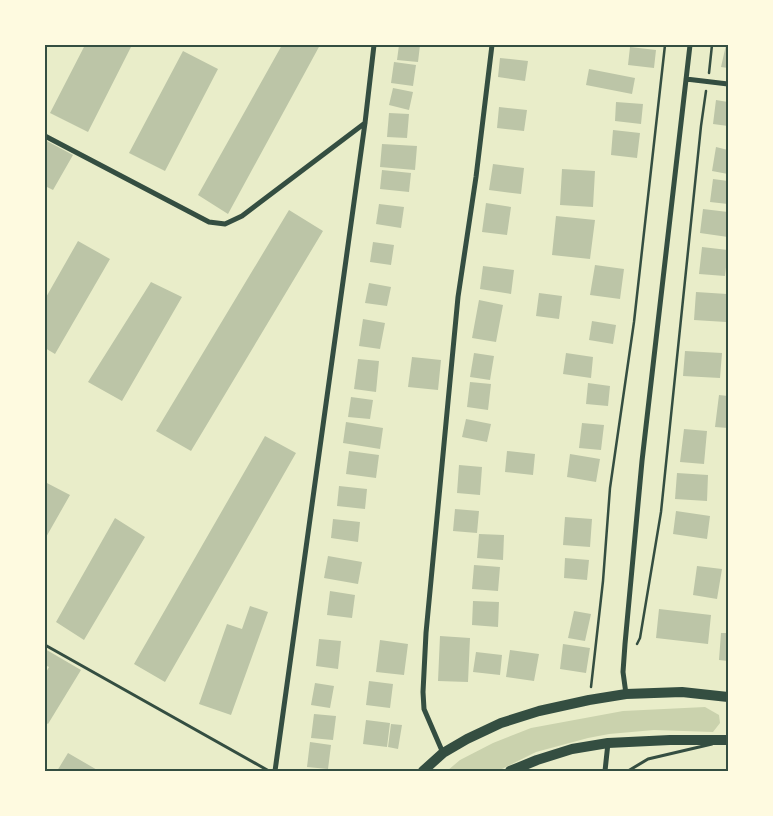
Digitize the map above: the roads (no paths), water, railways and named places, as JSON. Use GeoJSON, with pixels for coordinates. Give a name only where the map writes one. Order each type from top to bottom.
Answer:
{"type":"FeatureCollection","features":[{"type":"Feature","properties":{"kind":"main road"},"geometry":{"type":"LineString","coordinates":[[423,771],[443,753],[467,739],[501,723],[539,711],[626,694],[682,692],[728,697]]}},
{"type":"Feature","properties":{"kind":"main road"},"geometry":{"type":"LineString","coordinates":[[510,771],[572,749],[608,743],[728,740]]}},
{"type":"Feature","properties":{"kind":"street"},"geometry":{"type":"LineString","coordinates":[[275,771],[365,123],[374,45]]}},
{"type":"Feature","properties":{"kind":"street"},"geometry":{"type":"LineString","coordinates":[[443,753],[424,709],[425,652],[458,298],[476,177],[492,45]]}},
{"type":"Feature","properties":{"kind":"street"},"geometry":{"type":"LineString","coordinates":[[626,694],[623,672],[642,462],[690,45]]}},
{"type":"Feature","properties":{"kind":"street"},"geometry":{"type":"LineString","coordinates":[[686,79],[728,84]]}},
{"type":"Feature","properties":{"kind":"street"},"geometry":{"type":"LineString","coordinates":[[45,136],[209,222],[226,224],[242,216],[365,123]]}},
{"type":"Feature","properties":{"kind":"street"},"geometry":{"type":"LineString","coordinates":[[605,771],[608,743]]}},
{"type":"Feature","properties":{"kind":"lane"},"geometry":{"type":"LineString","coordinates":[[45,645],[268,771]]}},
{"type":"Feature","properties":{"kind":"lane"},"geometry":{"type":"LineString","coordinates":[[628,771],[648,759],[728,740]]}}]}
